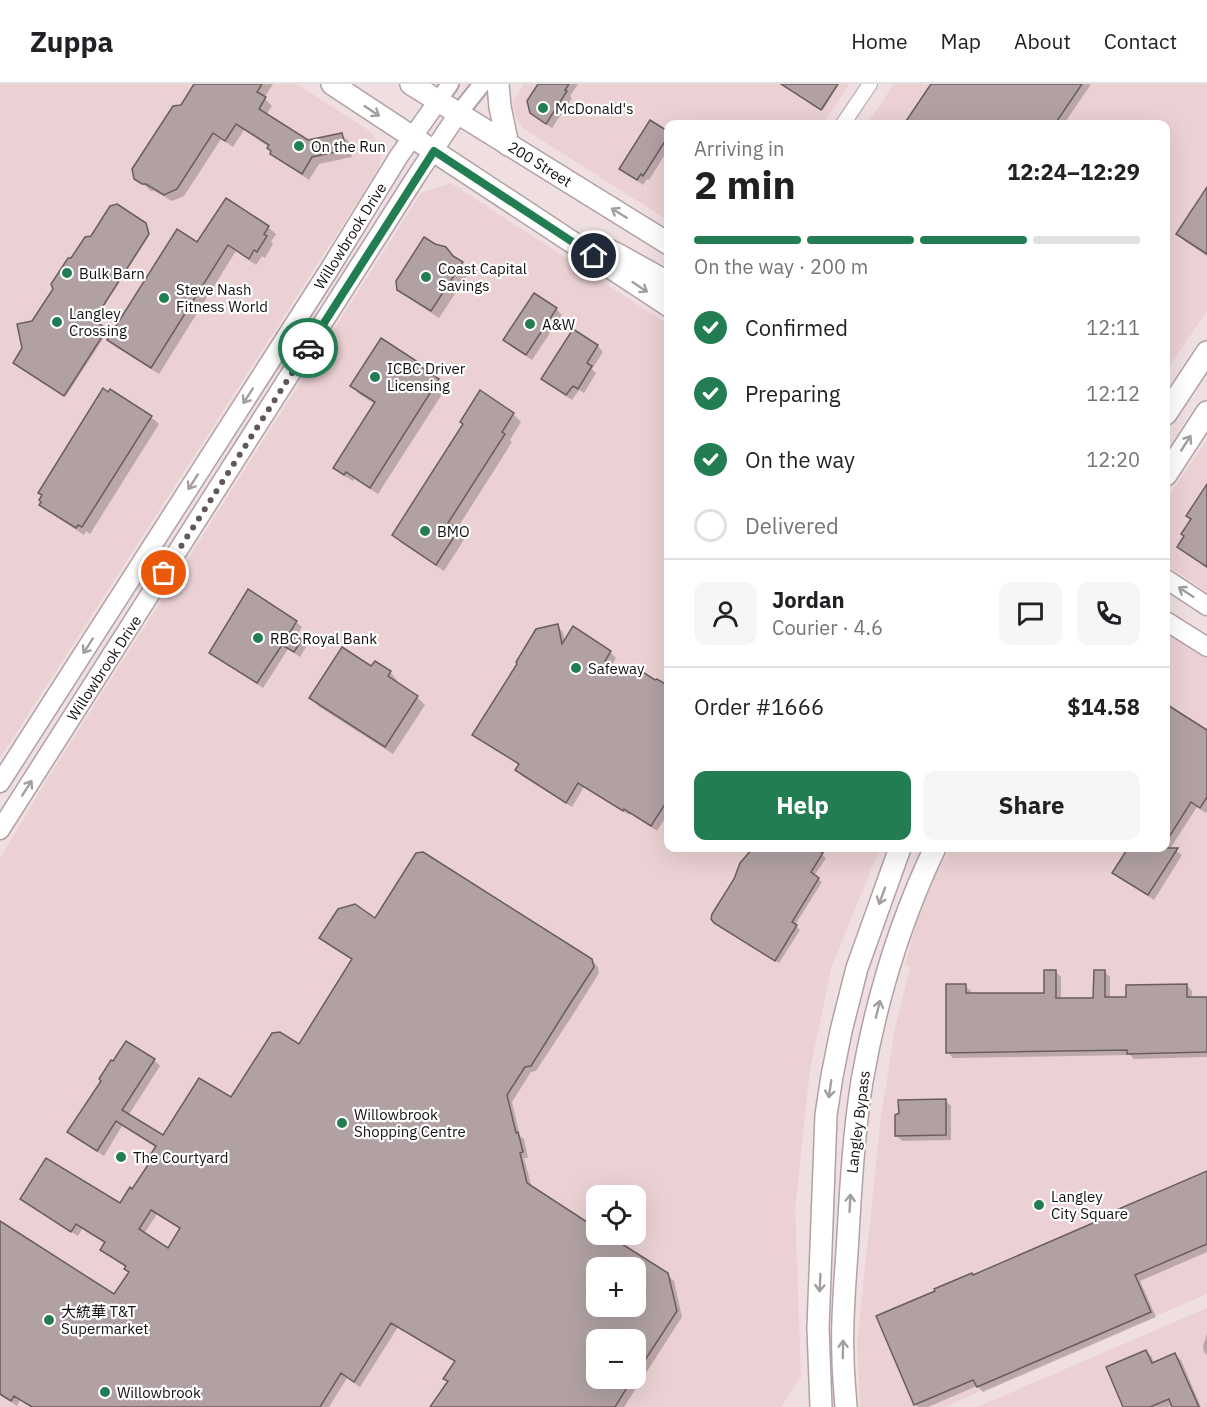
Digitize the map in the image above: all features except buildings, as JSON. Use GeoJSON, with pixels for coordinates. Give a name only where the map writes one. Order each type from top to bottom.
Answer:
{"type":"FeatureCollection","features":[{"type":"Feature","properties":{"kind":"main road"},"geometry":{"type":"LineString","coordinates":[[332,84],[664,303]]}},
{"type":"Feature","properties":{"kind":"main road","name":"200 Street"},"geometry":{"type":"LineString","coordinates":[[411,84],[444,92],[458,114],[664,241]]}},
{"type":"Feature","properties":{"kind":"main road"},"geometry":{"type":"LineString","coordinates":[[498,84],[508,145]]}},
{"type":"Feature","properties":{"kind":"main road","name":"Willowbrook Drive"},"geometry":{"type":"LineString","coordinates":[[0,783],[412,137],[444,92]]}},
{"type":"Feature","properties":{"kind":"main road","name":"Willowbrook Drive"},"geometry":{"type":"LineString","coordinates":[[0,830],[458,114]]}},
{"type":"Feature","properties":{"kind":"main road"},"geometry":{"type":"LineString","coordinates":[[538,219],[617,254],[664,280]]}},
{"type":"Feature","properties":{"kind":"main road"},"geometry":{"type":"LineString","coordinates":[[1170,408],[1207,352]]}},
{"type":"Feature","properties":{"kind":"main road"},"geometry":{"type":"LineString","coordinates":[[1170,469],[1207,412]]}},
{"type":"Feature","properties":{"kind":"main road"},"geometry":{"type":"LineString","coordinates":[[1170,582],[1207,606]]}},
{"type":"Feature","properties":{"kind":"main road"},"geometry":{"type":"LineString","coordinates":[[1170,624],[1207,647]]}},
{"type":"Feature","properties":{"kind":"main road","name":"Langley Bypass"},"geometry":{"type":"LineString","coordinates":[[821,1407],[818,1328],[828,1106],[841,1031],[856,968],[899,852]]}},
{"type":"Feature","properties":{"kind":"main road","name":"Langley Bypass"},"geometry":{"type":"LineString","coordinates":[[846,1407],[843,1356],[845,1282],[852,1167],[862,1083],[887,972],[907,915],[933,852]]}},
{"type":"Feature","properties":{"kind":"street","name":"Willowbrook Drive"},"geometry":{"type":"LineString","coordinates":[[458,114],[482,84]]}},
{"type":"Feature","properties":{"kind":"street"},"geometry":{"type":"LineString","coordinates":[[846,120],[870,84]]}},
{"type":"Feature","properties":{"kind":"shaded area"},"geometry":{"type":"Polygon","coordinates":[[[0,84],[297,84],[371,132],[378,143],[381,156],[378,170],[0,758],[0,84]]]}},
{"type":"Feature","properties":{"kind":"shaded area"},"geometry":{"type":"Polygon","coordinates":[[[524,84],[850,84],[826,120],[664,120],[664,218],[524,129],[517,120],[512,103],[524,84]]]}},
{"type":"Feature","properties":{"kind":"shaded area"},"geometry":{"type":"Polygon","coordinates":[[[894,84],[1207,84],[1207,311],[1170,365],[1170,120],[870,120],[894,84]]]}},
{"type":"Feature","properties":{"kind":"shaded area"},"geometry":{"type":"Polygon","coordinates":[[[451,183],[664,322],[664,852],[878,852],[832,965],[810,1070],[795,1209],[801,1376],[781,1407],[0,1407],[0,858],[46,781],[421,193],[451,183]]]}},
{"type":"Feature","properties":{"kind":"shaded area"},"geometry":{"type":"Polygon","coordinates":[[[1207,440],[1207,592],[1170,568],[1170,494],[1207,440]]]}},
{"type":"Feature","properties":{"kind":"shaded area","name":"Langley City Square"},"geometry":{"type":"Polygon","coordinates":[[[1170,632],[1207,655],[1207,1294],[944,1407],[860,1407],[857,1344],[881,1116],[895,1028],[910,967],[905,965],[916,924],[934,879],[949,852],[1170,852],[1170,632]]]}},
{"type":"Feature","properties":{"kind":"shaded area"},"geometry":{"type":"Polygon","coordinates":[[[1207,1308],[1207,1407],[977,1407],[1098,1355],[1207,1308]]]}},
{"type":"Feature","properties":{"kind":"way so far"},"geometry":{"type":"LineString","coordinates":[[164,573],[308,348]]}},
{"type":"Feature","properties":{"kind":"place","name":"McDonald's"},"geometry":{"type":"Point","coordinates":[543,108]}},
{"type":"Feature","properties":{"kind":"place","name":"On the Run"},"geometry":{"type":"Point","coordinates":[299,146]}},
{"type":"Feature","properties":{"kind":"place","name":"Bulk Barn"},"geometry":{"type":"Point","coordinates":[67,273]}},
{"type":"Feature","properties":{"kind":"place","name":"Coast Capital Savings"},"geometry":{"type":"Point","coordinates":[426,277]}},
{"type":"Feature","properties":{"kind":"place","name":"Steve Nash Fitness World"},"geometry":{"type":"Point","coordinates":[164,298]}},
{"type":"Feature","properties":{"kind":"place","name":"Langley Crossing"},"geometry":{"type":"Point","coordinates":[57,322]}},
{"type":"Feature","properties":{"kind":"place","name":"A&W"},"geometry":{"type":"Point","coordinates":[530,324]}},
{"type":"Feature","properties":{"kind":"place","name":"ICBC Driver Licensing"},"geometry":{"type":"Point","coordinates":[375,377]}},
{"type":"Feature","properties":{"kind":"place","name":"BMO"},"geometry":{"type":"Point","coordinates":[425,531]}},
{"type":"Feature","properties":{"kind":"place","name":"RBC Royal Bank"},"geometry":{"type":"Point","coordinates":[258,638]}},
{"type":"Feature","properties":{"kind":"place","name":"Safeway"},"geometry":{"type":"Point","coordinates":[576,668]}},
{"type":"Feature","properties":{"kind":"place","name":"Willowbrook Shopping Centre"},"geometry":{"type":"Point","coordinates":[342,1123]}},
{"type":"Feature","properties":{"kind":"place","name":"The Courtyard"},"geometry":{"type":"Point","coordinates":[121,1157]}},
{"type":"Feature","properties":{"kind":"place","name":"Langley City Square"},"geometry":{"type":"Point","coordinates":[1039,1205]}},
{"type":"Feature","properties":{"kind":"place","name":"大統華 T&T Supermarket"},"geometry":{"type":"Point","coordinates":[49,1320]}},
{"type":"Feature","properties":{"kind":"place","name":"Willowbrook"},"geometry":{"type":"Point","coordinates":[105,1392]}},
{"type":"Feature","properties":{"kind":"route"},"geometry":{"type":"LineString","coordinates":[[308,348],[434,151],[594,256]]}}]}
